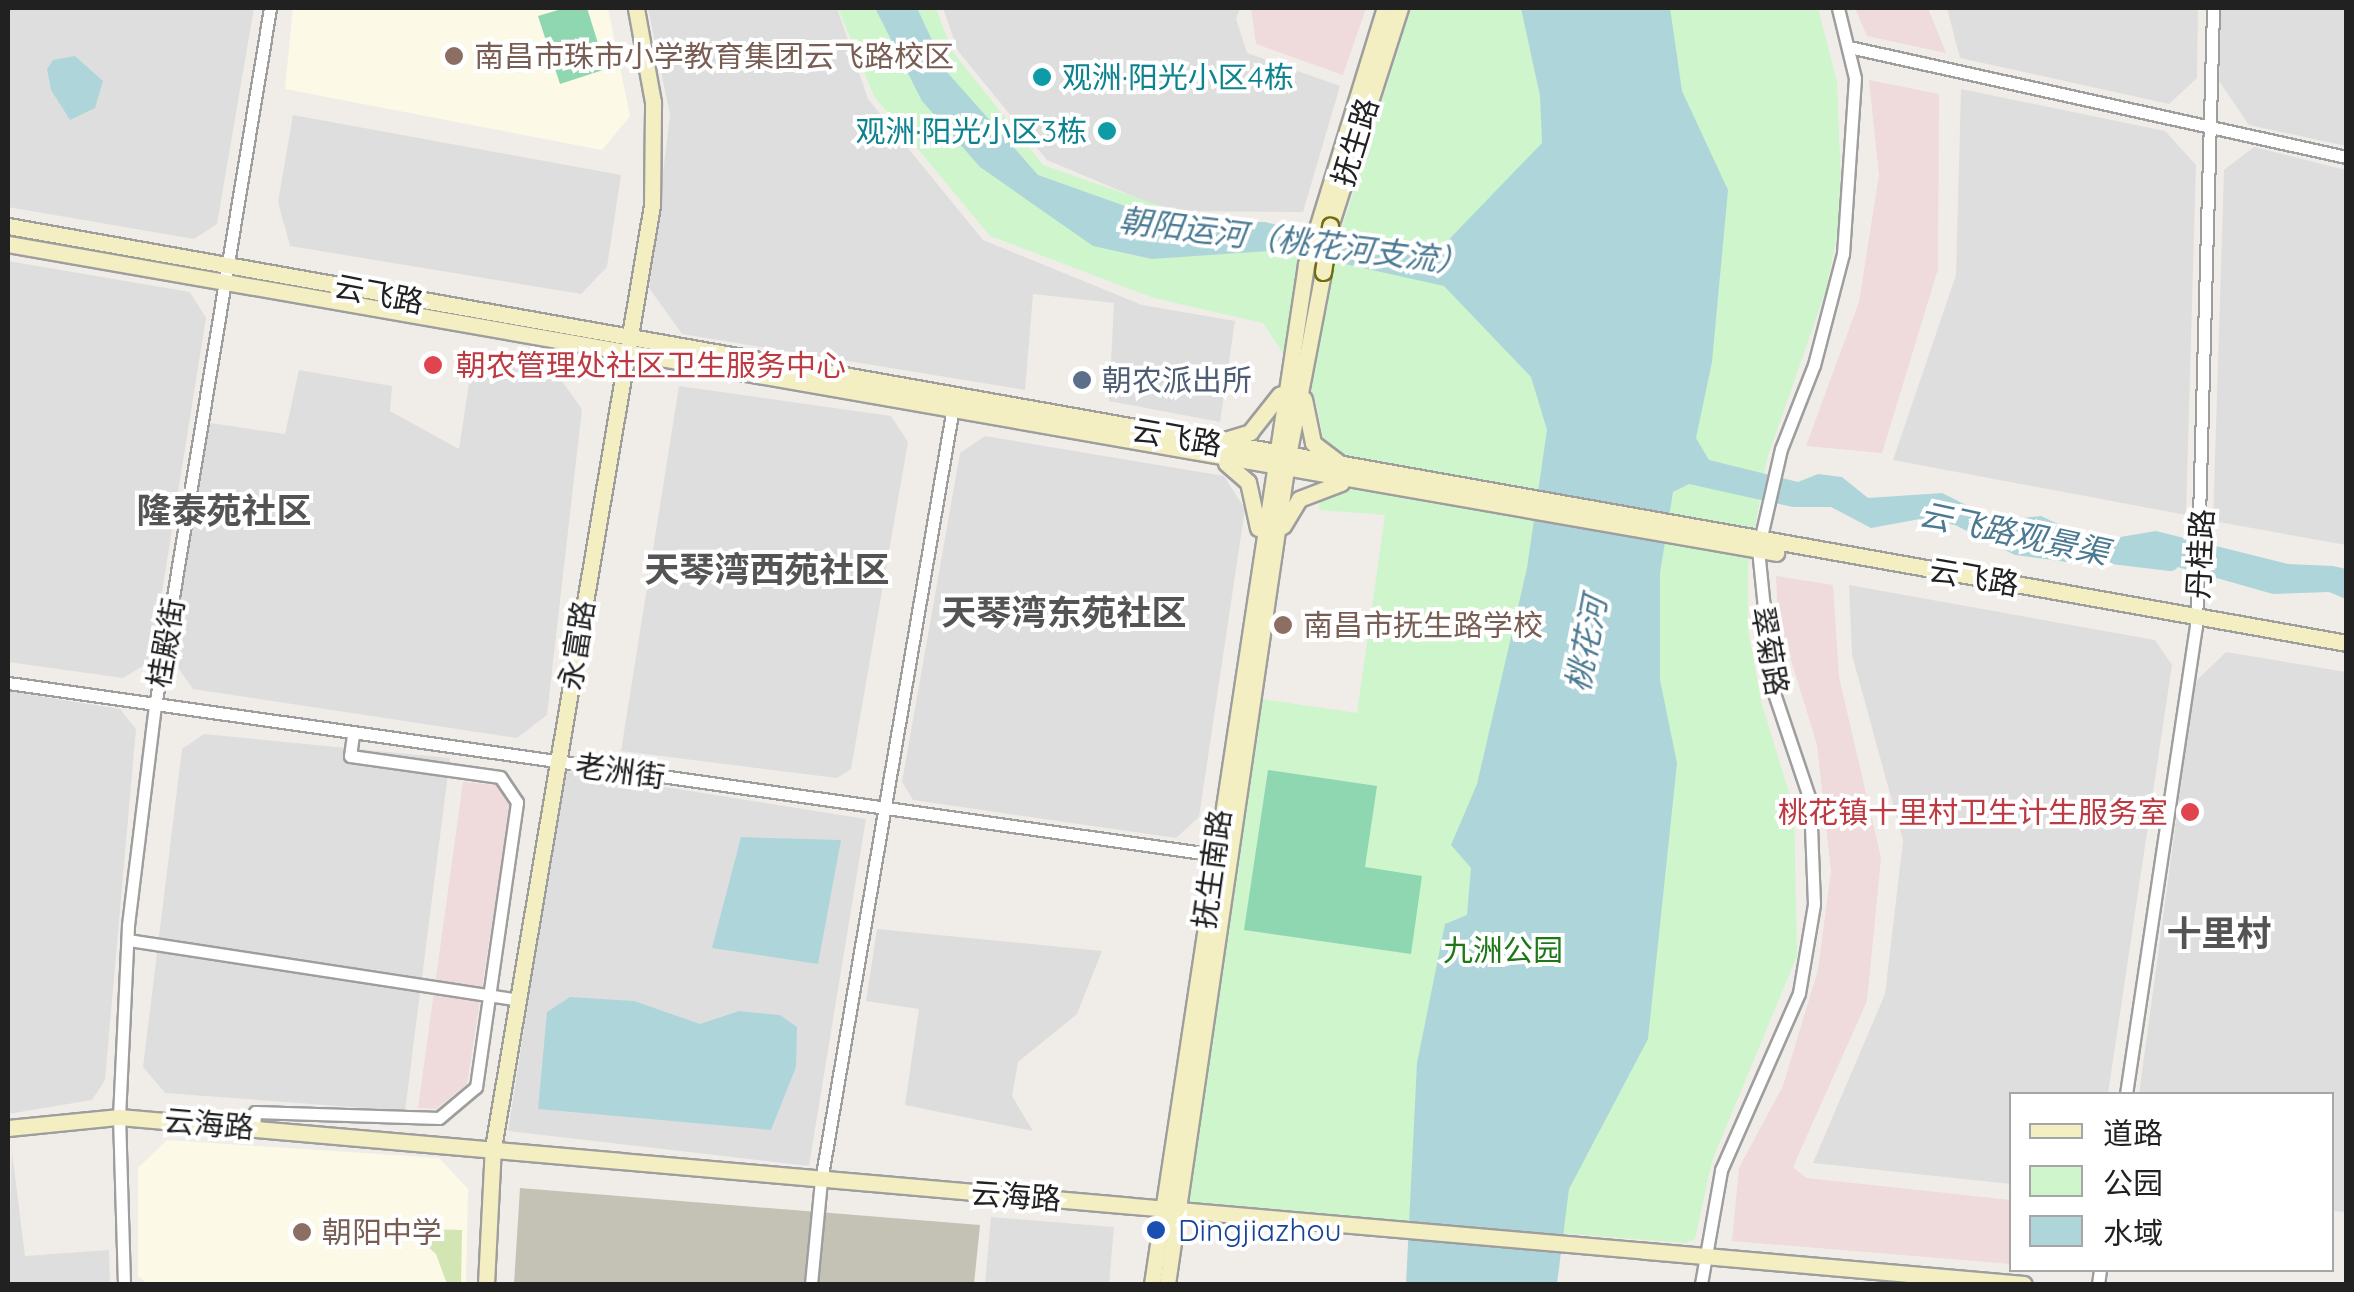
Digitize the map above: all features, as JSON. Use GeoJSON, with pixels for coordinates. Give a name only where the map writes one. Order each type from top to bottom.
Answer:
{"type":"FeatureCollection","features":[{"type":"Feature","properties":{"kind":"main road","name":"永富路"},"geometry":{"type":"LineString","coordinates":[[486,1284],[493,1148],[625,347],[652,205],[653,102],[636,8]]}},
{"type":"Feature","properties":{"kind":"main road","name":"抚生路"},"geometry":{"type":"LineString","coordinates":[[1294,383],[1323,272],[1324,223],[1385,8]]}},
{"type":"Feature","properties":{"kind":"main road","name":"抚生路"},"geometry":{"type":"LineString","coordinates":[[1280,462],[1294,383],[1306,264],[1400,8]]}},
{"type":"Feature","properties":{"kind":"main road","name":"云飞路"},"geometry":{"type":"LineString","coordinates":[[8,226],[231,266],[625,347]]}},
{"type":"Feature","properties":{"kind":"main road","name":"云飞路"},"geometry":{"type":"LineString","coordinates":[[8,244],[954,404],[2196,622],[2346,653]]}},
{"type":"Feature","properties":{"kind":"main road"},"geometry":{"type":"LineString","coordinates":[[1268,546],[1248,482],[1214,451],[1250,432],[1294,383]]}},
{"type":"Feature","properties":{"kind":"main road"},"geometry":{"type":"LineString","coordinates":[[1268,546],[1299,500],[1347,474],[1313,444],[1294,383]]}},
{"type":"Feature","properties":{"kind":"main road","name":"抚生南路"},"geometry":{"type":"LineString","coordinates":[[1152,1284],[1171,1208],[1232,856],[1280,462]]}},
{"type":"Feature","properties":{"kind":"main road","name":"抚生南路"},"geometry":{"type":"LineString","coordinates":[[1167,1284],[1171,1208],[1214,855],[1268,546]]}},
{"type":"Feature","properties":{"kind":"main road","name":"云飞路"},"geometry":{"type":"LineString","coordinates":[[2196,622],[2346,643]]}},
{"type":"Feature","properties":{"kind":"main road","name":"云海路"},"geometry":{"type":"LineString","coordinates":[[8,1128],[119,1117],[493,1148],[821,1182],[1398,1226],[2024,1284]]}},
{"type":"Feature","properties":{"kind":"street","name":"桂殿街"},"geometry":{"type":"LineString","coordinates":[[124,1284],[119,1117],[128,940],[156,706],[231,266],[270,8]]}},
{"type":"Feature","properties":{"kind":"street","name":"翠菊路"},"geometry":{"type":"LineString","coordinates":[[1701,1284],[1721,1170],[1799,993],[1814,904],[1810,800],[1772,686],[1759,545],[1780,450],[1814,365],[1843,254],[1854,113],[1849,46],[1838,8]]}},
{"type":"Feature","properties":{"kind":"street","name":"丹桂路"},"geometry":{"type":"LineString","coordinates":[[2126,1092],[2196,622],[2202,522],[2214,8]]}},
{"type":"Feature","properties":{"kind":"street"},"geometry":{"type":"LineString","coordinates":[[1849,46],[2346,157]]}},
{"type":"Feature","properties":{"kind":"street"},"geometry":{"type":"LineString","coordinates":[[811,1284],[821,1182],[888,809],[954,404]]}},
{"type":"Feature","properties":{"kind":"street","name":"老洲街"},"geometry":{"type":"LineString","coordinates":[[8,683],[1232,856]]}},
{"type":"Feature","properties":{"kind":"street"},"geometry":{"type":"LineString","coordinates":[[254,1128],[255,1112],[438,1118],[476,1087],[517,802],[500,777],[350,756],[353,734]]}},
{"type":"Feature","properties":{"kind":"street"},"geometry":{"type":"LineString","coordinates":[[128,940],[518,1000]]}},
{"type":"Feature","properties":{"kind":"shaded area"},"geometry":{"type":"Polygon","coordinates":[[[8,8],[254,8],[217,224],[194,239],[8,207],[8,8]]]}},
{"type":"Feature","properties":{"kind":"shaded area","name":"南昌市珠市小学教育集团云飞路校区"},"geometry":{"type":"Polygon","coordinates":[[[293,8],[608,8],[630,116],[602,150],[285,89],[293,8]]]}},
{"type":"Feature","properties":{"kind":"shaded area"},"geometry":{"type":"Polygon","coordinates":[[[648,8],[837,8],[868,99],[983,240],[1142,305],[1235,321],[1220,422],[1109,401],[1114,303],[1033,294],[1025,390],[682,334],[649,288],[670,115],[648,8]]]}},
{"type":"Feature","properties":{"kind":"shaded area"},"geometry":{"type":"Polygon","coordinates":[[[943,8],[1240,8],[1236,19],[1247,53],[1340,86],[1303,212],[1168,211],[1047,160],[958,51],[943,8]]]}},
{"type":"Feature","properties":{"kind":"shaded area"},"geometry":{"type":"Polygon","coordinates":[[[1251,8],[1366,8],[1343,75],[1256,44],[1251,8]]]}},
{"type":"Feature","properties":{"kind":"shaded area"},"geometry":{"type":"Polygon","coordinates":[[[1855,8],[1928,8],[1946,53],[1867,36],[1855,8]]]}},
{"type":"Feature","properties":{"kind":"shaded area"},"geometry":{"type":"Polygon","coordinates":[[[1947,8],[2198,8],[2197,78],[2169,104],[1960,58],[1947,8]]]}},
{"type":"Feature","properties":{"kind":"shaded area"},"geometry":{"type":"Polygon","coordinates":[[[2221,8],[2346,8],[2346,146],[2249,125],[2219,81],[2221,8]]]}},
{"type":"Feature","properties":{"kind":"shaded area"},"geometry":{"type":"Polygon","coordinates":[[[1869,80],[1939,94],[1938,269],[1882,453],[1806,446],[1859,302],[1879,175],[1869,80]]]}},
{"type":"Feature","properties":{"kind":"shaded area"},"geometry":{"type":"Polygon","coordinates":[[[1961,89],[2165,131],[2196,165],[2186,515],[1893,460],[1956,275],[1961,89]]]}},
{"type":"Feature","properties":{"kind":"shaded area"},"geometry":{"type":"Polygon","coordinates":[[[293,115],[621,175],[607,267],[581,294],[290,246],[278,202],[293,115]]]}},
{"type":"Feature","properties":{"kind":"shaded area"},"geometry":{"type":"Polygon","coordinates":[[[2254,147],[2346,170],[2346,545],[2213,521],[2224,170],[2254,147]]]}},
{"type":"Feature","properties":{"kind":"shaded area"},"geometry":{"type":"Polygon","coordinates":[[[8,261],[190,292],[206,318],[151,661],[123,678],[8,662],[8,261]]]}},
{"type":"Feature","properties":{"kind":"shaded area"},"geometry":{"type":"Polygon","coordinates":[[[474,350],[553,369],[582,409],[547,715],[517,738],[193,689],[171,658],[210,423],[285,434],[299,370],[392,386],[390,411],[459,449],[474,350]]]}},
{"type":"Feature","properties":{"kind":"shaded area"},"geometry":{"type":"Polygon","coordinates":[[[679,386],[891,416],[908,442],[851,769],[837,778],[621,751],[679,386]]]}},
{"type":"Feature","properties":{"kind":"shaded area"},"geometry":{"type":"Polygon","coordinates":[[[985,436],[1224,476],[1245,509],[1199,817],[1176,838],[913,800],[902,782],[960,453],[985,436]]]}},
{"type":"Feature","properties":{"kind":"shaded area"},"geometry":{"type":"Polygon","coordinates":[[[1776,576],[1833,585],[1839,677],[1881,858],[1867,1001],[1793,1167],[1806,1178],[2009,1200],[2009,1264],[1732,1241],[1739,1168],[1783,1086],[1818,970],[1831,871],[1817,745],[1778,617],[1776,576]]]}},
{"type":"Feature","properties":{"kind":"shaded area"},"geometry":{"type":"Polygon","coordinates":[[[1849,585],[2155,640],[2172,665],[2108,1092],[2009,1092],[2009,1184],[1813,1163],[1885,994],[1903,841],[1852,655],[1849,585]]]}},
{"type":"Feature","properties":{"kind":"shaded area"},"geometry":{"type":"Polygon","coordinates":[[[2226,652],[2346,672],[2346,1212],[2334,1211],[2334,1092],[2139,1092],[2195,682],[2226,652]]]}},
{"type":"Feature","properties":{"kind":"shaded area"},"geometry":{"type":"Polygon","coordinates":[[[8,691],[120,709],[136,729],[105,1080],[92,1100],[8,1114],[8,691]]]}},
{"type":"Feature","properties":{"kind":"shaded area"},"geometry":{"type":"Polygon","coordinates":[[[204,734],[450,758],[405,1111],[165,1093],[143,1067],[182,749],[204,734]]]}},
{"type":"Feature","properties":{"kind":"shaded area"},"geometry":{"type":"Polygon","coordinates":[[[564,771],[866,819],[809,1166],[508,1131],[564,771]]]}},
{"type":"Feature","properties":{"kind":"shaded area"},"geometry":{"type":"Polygon","coordinates":[[[463,782],[497,785],[510,807],[467,1084],[436,1109],[418,1108],[463,782]]]}},
{"type":"Feature","properties":{"kind":"shaded area"},"geometry":{"type":"Polygon","coordinates":[[[877,929],[1102,951],[1077,1014],[1018,1062],[1012,1096],[1033,1131],[905,1105],[919,1009],[866,1001],[877,929]]]}},
{"type":"Feature","properties":{"kind":"shaded area","name":"朝阳中学"},"geometry":{"type":"Polygon","coordinates":[[[167,1140],[439,1158],[468,1189],[466,1284],[148,1284],[138,1276],[138,1168],[167,1140]]]}},
{"type":"Feature","properties":{"kind":"shaded area"},"geometry":{"type":"Polygon","coordinates":[[[12,1152],[25,1256],[109,1250],[110,1284],[8,1284],[12,1152]]]}},
{"type":"Feature","properties":{"kind":"shaded area"},"geometry":{"type":"Polygon","coordinates":[[[520,1188],[980,1225],[974,1284],[514,1284],[520,1188]]]}},
{"type":"Feature","properties":{"kind":"shaded area"},"geometry":{"type":"Polygon","coordinates":[[[991,1217],[1114,1227],[1109,1284],[985,1284],[991,1217]]]}},
{"type":"Feature","properties":{"kind":"green space"},"geometry":{"type":"Polygon","coordinates":[[[565,8],[587,8],[606,69],[560,84],[538,16],[565,8]]]}},
{"type":"Feature","properties":{"kind":"green space","name":"九洲公园"},"geometry":{"type":"Polygon","coordinates":[[[838,8],[936,8],[952,51],[1043,165],[1192,217],[1341,231],[1411,8],[1818,8],[1837,82],[1842,210],[1826,290],[1767,459],[1748,566],[1748,629],[1761,701],[1794,809],[1797,956],[1712,1161],[1695,1239],[1685,1243],[1184,1203],[1262,699],[1357,713],[1385,515],[1319,510],[1325,448],[1316,402],[1263,323],[1154,298],[990,236],[874,96],[838,8]]]}},
{"type":"Feature","properties":{"kind":"green space"},"geometry":{"type":"Polygon","coordinates":[[[1268,770],[1377,786],[1365,867],[1422,876],[1411,954],[1244,930],[1268,770]]]}},
{"type":"Feature","properties":{"kind":"green space"},"geometry":{"type":"Polygon","coordinates":[[[426,1229],[462,1230],[461,1284],[447,1284],[436,1254],[421,1241],[426,1229]]]}},
{"type":"Feature","properties":{"kind":"water"},"geometry":{"type":"Polygon","coordinates":[[[875,8],[917,8],[947,72],[1038,175],[1170,222],[1265,222],[1374,249],[1433,256],[1542,143],[1540,96],[1521,8],[1670,8],[1682,91],[1728,190],[1712,362],[1696,438],[1709,460],[1798,482],[1818,474],[1842,477],[1868,498],[1942,493],[2013,528],[2022,518],[2041,516],[2073,531],[2120,537],[2156,531],[2288,564],[2333,566],[2346,569],[2346,599],[2329,592],[2273,594],[2139,556],[2088,565],[2015,555],[1955,525],[1920,519],[1871,528],[1831,507],[1793,507],[1689,484],[1673,492],[1660,573],[1660,680],[1677,763],[1648,1039],[1569,1189],[1557,1284],[1406,1284],[1417,1063],[1445,924],[1467,915],[1471,868],[1451,845],[1477,784],[1527,568],[1547,430],[1531,377],[1444,286],[1282,250],[1152,259],[1093,246],[980,167],[922,101],[875,8]]]}},
{"type":"Feature","properties":{"kind":"water"},"geometry":{"type":"Polygon","coordinates":[[[75,56],[103,81],[95,108],[70,120],[51,90],[47,69],[53,60],[75,56]]]}},
{"type":"Feature","properties":{"kind":"water"},"geometry":{"type":"Polygon","coordinates":[[[741,837],[841,840],[818,964],[712,948],[741,837]]]}},
{"type":"Feature","properties":{"kind":"water"},"geometry":{"type":"Polygon","coordinates":[[[570,997],[634,1001],[700,1024],[739,1011],[780,1015],[797,1027],[796,1067],[771,1130],[538,1109],[547,1012],[570,997]]]}},
{"type":"Feature","properties":{"kind":"waterway","name":"云飞路观景渠"},"geometry":{"type":"LineString","coordinates":[[2112,555],[2171,562]]}},
{"type":"Feature","properties":{"kind":"place","name":"南昌市珠市小学教育集团云飞路校区"},"geometry":{"type":"Point","coordinates":[454,56]}},
{"type":"Feature","properties":{"kind":"place","name":"观洲·阳光小区4栋"},"geometry":{"type":"Point","coordinates":[1042,77]}},
{"type":"Feature","properties":{"kind":"place","name":"观洲·阳光小区3栋"},"geometry":{"type":"Point","coordinates":[1107,131]}},
{"type":"Feature","properties":{"kind":"place","name":"朝农管理处社区卫生服务中心"},"geometry":{"type":"Point","coordinates":[433,365]}},
{"type":"Feature","properties":{"kind":"place","name":"朝农派出所"},"geometry":{"type":"Point","coordinates":[1082,380]}},
{"type":"Feature","properties":{"kind":"place","name":"南昌市抚生路学校"},"geometry":{"type":"Point","coordinates":[1283,625]}},
{"type":"Feature","properties":{"kind":"place","name":"桃花镇十里村卫生计生服务室"},"geometry":{"type":"Point","coordinates":[2190,812]}},
{"type":"Feature","properties":{"kind":"place","name":"Dingjiazhou"},"geometry":{"type":"Point","coordinates":[1156,1230]}},
{"type":"Feature","properties":{"kind":"place","name":"朝阳中学"},"geometry":{"type":"Point","coordinates":[302,1232]}},
{"type":"Feature","properties":{"kind":"district","name":"隆泰苑社区"},"geometry":{"type":"Point","coordinates":[224,510]}},
{"type":"Feature","properties":{"kind":"district","name":"天琴湾西苑社区"},"geometry":{"type":"Point","coordinates":[767,569]}},
{"type":"Feature","properties":{"kind":"district","name":"天琴湾东苑社区"},"geometry":{"type":"Point","coordinates":[1064,612]}},
{"type":"Feature","properties":{"kind":"district","name":"十里村"},"geometry":{"type":"Point","coordinates":[2219,933]}},
{"type":"Feature","properties":{"kind":"water label","name":"朝阳运河（桃花河支流）"},"geometry":{"type":"Point","coordinates":[1294,241]}},
{"type":"Feature","properties":{"kind":"water label","name":"桃花河"},"geometry":{"type":"Point","coordinates":[1586,644]}}]}
